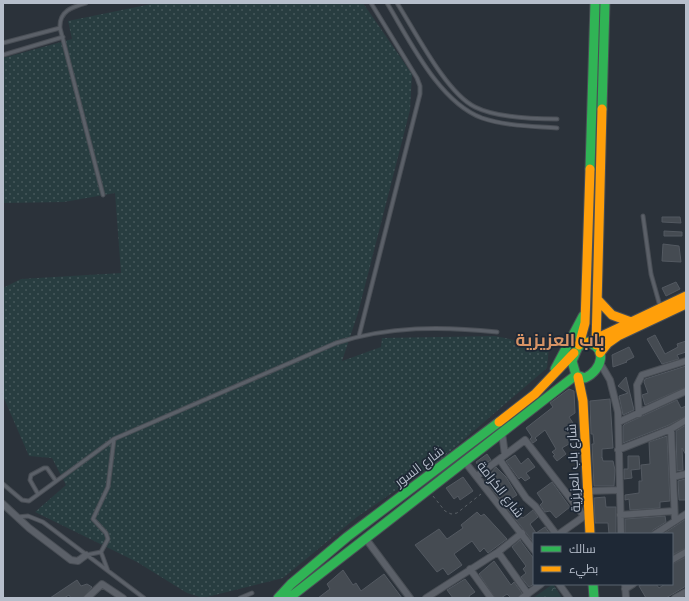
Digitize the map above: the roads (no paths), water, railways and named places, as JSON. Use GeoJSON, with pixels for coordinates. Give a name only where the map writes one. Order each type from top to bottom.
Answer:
{"type":"FeatureCollection","features":[{"type":"Feature","properties":{"kind":"main road"},"geometry":{"type":"LineString","coordinates":[[596,3],[586,310],[580,345],[574,353],[572,368],[577,376],[590,377],[596,372],[600,363],[595,345],[598,300],[604,3]]}},
{"type":"Feature","properties":{"kind":"main road"},"geometry":{"type":"LineString","coordinates":[[595,345],[631,322],[686,296]]}},
{"type":"Feature","properties":{"kind":"main road"},"geometry":{"type":"LineString","coordinates":[[598,300],[612,315],[631,322]]}},
{"type":"Feature","properties":{"kind":"main road"},"geometry":{"type":"LineString","coordinates":[[580,345],[608,343],[618,336],[686,304]]}},
{"type":"Feature","properties":{"kind":"main road"},"geometry":{"type":"LineString","coordinates":[[550,378],[586,310]]}},
{"type":"Feature","properties":{"kind":"main road","name":"شارع السور"},"geometry":{"type":"LineString","coordinates":[[278,598],[291,584],[347,537],[527,400],[574,353]]}},
{"type":"Feature","properties":{"kind":"main road","name":"شارع السور"},"geometry":{"type":"LineString","coordinates":[[289,598],[577,376]]}},
{"type":"Feature","properties":{"kind":"main road","name":"شارع باب العزيزية"},"geometry":{"type":"LineString","coordinates":[[577,376],[583,401],[588,491],[586,515],[590,533]]}},
{"type":"Feature","properties":{"kind":"main road","name":"شارع باب العزيزية"},"geometry":{"type":"LineString","coordinates":[[583,401],[590,377]]}},
{"type":"Feature","properties":{"kind":"main road"},"geometry":{"type":"LineString","coordinates":[[593,585],[594,598]]}},
{"type":"Feature","properties":{"kind":"street"},"geometry":{"type":"LineString","coordinates":[[639,414],[637,385],[642,376],[686,361]]}},
{"type":"Feature","properties":{"kind":"street"},"geometry":{"type":"LineString","coordinates":[[600,363],[612,388],[619,422],[618,450],[621,533]]}},
{"type":"Feature","properties":{"kind":"street"},"geometry":{"type":"LineString","coordinates":[[619,422],[686,391]]}},
{"type":"Feature","properties":{"kind":"street"},"geometry":{"type":"LineString","coordinates":[[618,450],[670,429],[686,420]]}},
{"type":"Feature","properties":{"kind":"street"},"geometry":{"type":"LineString","coordinates":[[670,429],[674,511],[676,521]]}},
{"type":"Feature","properties":{"kind":"street"},"geometry":{"type":"LineString","coordinates":[[502,433],[503,458],[526,498],[535,506],[557,533]]}},
{"type":"Feature","properties":{"kind":"street"},"geometry":{"type":"LineString","coordinates":[[477,476],[525,440],[586,515],[559,533]]}},
{"type":"Feature","properties":{"kind":"street","name":"شارع الكرامة"},"geometry":{"type":"LineString","coordinates":[[465,462],[487,488],[533,549]]}},
{"type":"Feature","properties":{"kind":"street"},"geometry":{"type":"LineString","coordinates":[[673,477],[686,474]]}},
{"type":"Feature","properties":{"kind":"street"},"geometry":{"type":"LineString","coordinates":[[588,491],[620,490]]}},
{"type":"Feature","properties":{"kind":"street"},"geometry":{"type":"LineString","coordinates":[[3,504],[16,517],[71,560],[78,561],[86,555]]}},
{"type":"Feature","properties":{"kind":"street"},"geometry":{"type":"LineString","coordinates":[[620,516],[674,511]]}},
{"type":"Feature","properties":{"kind":"street"},"geometry":{"type":"LineString","coordinates":[[657,533],[686,514]]}},
{"type":"Feature","properties":{"kind":"street"},"geometry":{"type":"LineString","coordinates":[[426,598],[498,552],[522,533]]}},
{"type":"Feature","properties":{"kind":"street"},"geometry":{"type":"LineString","coordinates":[[366,539],[410,598]]}},
{"type":"Feature","properties":{"kind":"street"},"geometry":{"type":"LineString","coordinates":[[498,552],[528,594]]}},
{"type":"Feature","properties":{"kind":"street"},"geometry":{"type":"LineString","coordinates":[[673,559],[686,552]]}},
{"type":"Feature","properties":{"kind":"street"},"geometry":{"type":"LineString","coordinates":[[470,569],[491,598]]}},
{"type":"Feature","properties":{"kind":"street"},"geometry":{"type":"LineString","coordinates":[[86,598],[99,585],[104,584],[123,598]]}},
{"type":"Feature","properties":{"kind":"street"},"geometry":{"type":"LineString","coordinates":[[522,598],[540,585]]}},
{"type":"Feature","properties":{"kind":"street"},"geometry":{"type":"LineString","coordinates":[[560,585],[569,598]]}},
{"type":"Feature","properties":{"kind":"street"},"geometry":{"type":"LineString","coordinates":[[625,586],[626,598]]}},
{"type":"Feature","properties":{"kind":"street"},"geometry":{"type":"LineString","coordinates":[[675,598],[686,592]]}},
{"type":"Feature","properties":{"kind":"lane"},"geometry":{"type":"LineString","coordinates":[[86,3],[67,10],[61,18],[60,28],[103,195]]}},
{"type":"Feature","properties":{"kind":"lane"},"geometry":{"type":"LineString","coordinates":[[359,336],[420,94],[420,86],[417,78],[371,3]]}},
{"type":"Feature","properties":{"kind":"lane"},"geometry":{"type":"LineString","coordinates":[[387,3],[435,80],[456,103],[468,112],[490,120],[557,128]]}},
{"type":"Feature","properties":{"kind":"lane"},"geometry":{"type":"LineString","coordinates":[[397,3],[448,84],[461,98],[475,107],[492,112],[556,119]]}},
{"type":"Feature","properties":{"kind":"lane"},"geometry":{"type":"LineString","coordinates":[[3,43],[60,28]]}},
{"type":"Feature","properties":{"kind":"lane"},"geometry":{"type":"LineString","coordinates":[[3,55],[63,37]]}},
{"type":"Feature","properties":{"kind":"lane"},"geometry":{"type":"LineString","coordinates":[[456,103],[461,98]]}},
{"type":"Feature","properties":{"kind":"lane"},"geometry":{"type":"LineString","coordinates":[[550,128],[551,119]]}},
{"type":"Feature","properties":{"kind":"lane"},"geometry":{"type":"LineString","coordinates":[[643,216],[651,274],[661,308]]}},
{"type":"Feature","properties":{"kind":"lane"},"geometry":{"type":"LineString","coordinates":[[3,484],[26,501],[114,439],[336,343],[359,336],[393,330],[428,327],[463,328],[497,332]]}},
{"type":"Feature","properties":{"kind":"lane"},"geometry":{"type":"LineString","coordinates":[[86,555],[101,552],[106,546],[108,539],[106,533],[93,519],[108,487],[114,439]]}},
{"type":"Feature","properties":{"kind":"lane"},"geometry":{"type":"LineString","coordinates":[[38,494],[30,480],[31,475],[44,468],[47,468],[56,481]]}},
{"type":"Feature","properties":{"kind":"lane"},"geometry":{"type":"LineString","coordinates":[[16,517],[28,516],[38,519],[144,598]]}},
{"type":"Feature","properties":{"kind":"lane"},"geometry":{"type":"LineString","coordinates":[[101,552],[109,572]]}},
{"type":"Feature","properties":{"kind":"lane"},"geometry":{"type":"LineString","coordinates":[[240,598],[252,593]]}},
{"type":"Feature","properties":{"kind":"district","name":"باب العزيزية"},"geometry":{"type":"Point","coordinates":[560,340]}}]}
